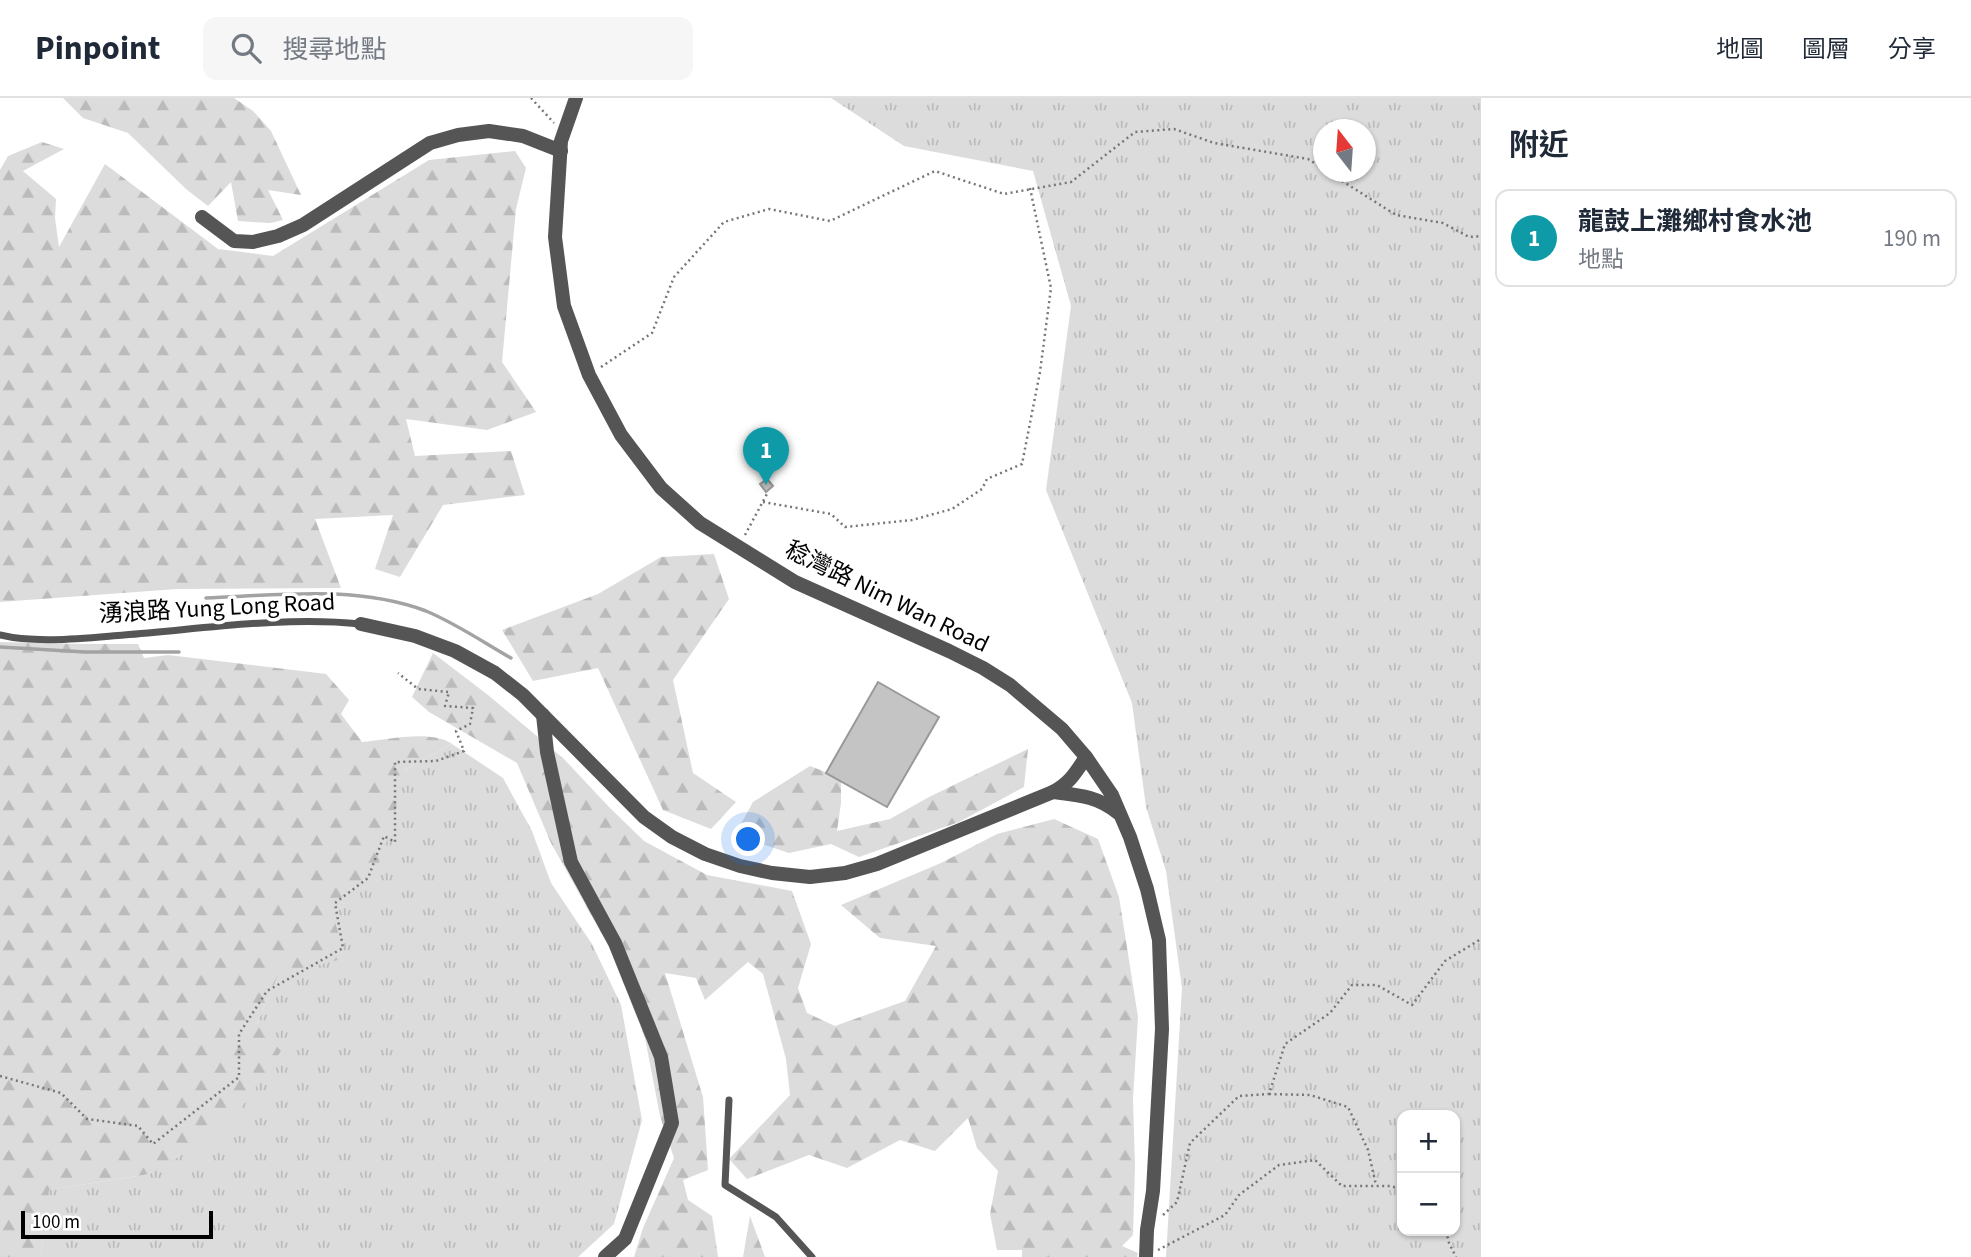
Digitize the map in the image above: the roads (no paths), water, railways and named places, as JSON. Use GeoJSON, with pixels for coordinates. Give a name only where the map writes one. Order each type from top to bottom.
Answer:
{"type":"FeatureCollection","features":[{"type":"Feature","properties":{"kind":"street","name":"稔灣路 Nim Wan Road"},"geometry":{"type":"LineString","coordinates":[[576,98],[561,150],[555,237],[564,306],[589,374],[621,435],[661,488],[700,523],[795,582],[983,668],[1010,685],[1062,729],[1086,757],[1112,795],[1130,836],[1147,889],[1159,940],[1162,1029],[1153,1191],[1146,1257]]}},
{"type":"Feature","properties":{"kind":"street"},"geometry":{"type":"LineString","coordinates":[[202,217],[234,241],[253,242],[278,236],[303,225],[430,143],[458,135],[489,131],[523,136],[561,150]]}},
{"type":"Feature","properties":{"kind":"street","name":"湧浪路 Yung Long Road"},"geometry":{"type":"LineString","coordinates":[[361,624],[415,636],[456,651],[495,673],[523,695],[644,817],[672,837],[705,854],[740,866],[810,877],[845,873],[1053,792]]}},
{"type":"Feature","properties":{"kind":"street"},"geometry":{"type":"LineString","coordinates":[[543,715],[547,752],[571,862],[614,943],[661,1057],[672,1123],[625,1239],[605,1257]]}},
{"type":"Feature","properties":{"kind":"street"},"geometry":{"type":"LineString","coordinates":[[1053,792],[1074,777],[1086,757]]}},
{"type":"Feature","properties":{"kind":"street"},"geometry":{"type":"LineString","coordinates":[[1053,792],[1093,798],[1106,803],[1122,816]]}},
{"type":"Feature","properties":{"kind":"lane","name":"湧浪路 Yung Long Road"},"geometry":{"type":"LineString","coordinates":[[0,635],[83,639],[260,624],[361,624]]}},
{"type":"Feature","properties":{"kind":"lane"},"geometry":{"type":"LineString","coordinates":[[729,1100],[725,1185],[776,1217],[812,1257]]}},
{"type":"Feature","properties":{"kind":"waterway"},"geometry":{"type":"LineString","coordinates":[[206,598],[317,594],[399,603],[437,616],[511,658]]}},
{"type":"Feature","properties":{"kind":"waterway"},"geometry":{"type":"LineString","coordinates":[[0,647],[85,652],[179,652]]}},
{"type":"Feature","properties":{"kind":"place","name":"龍鼓上灘鄉村食水池"},"geometry":{"type":"Point","coordinates":[766,485]}}]}
